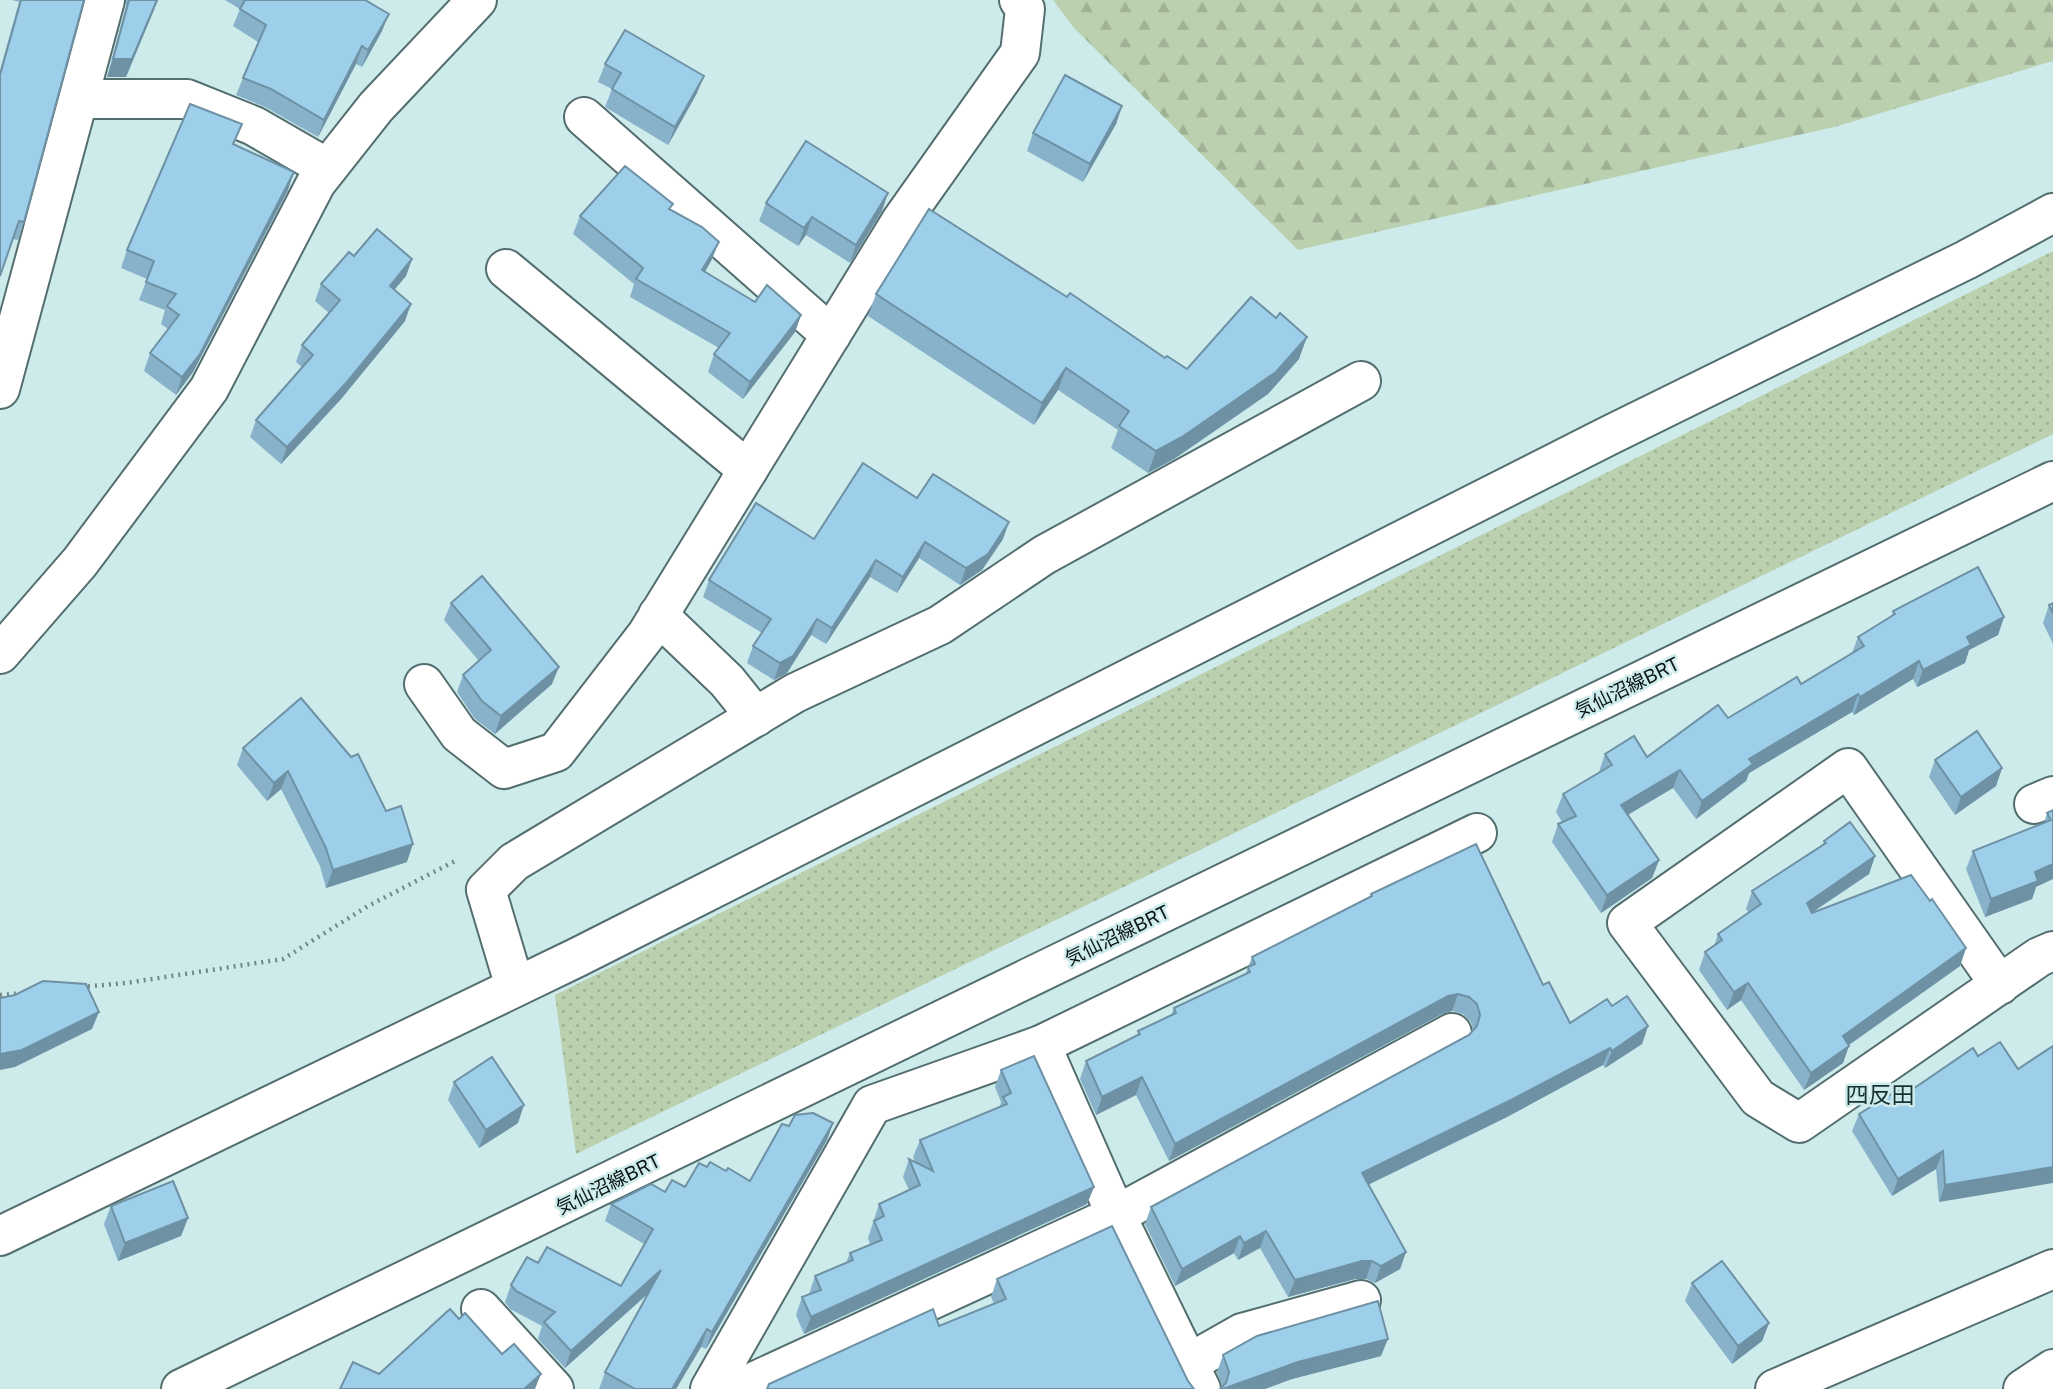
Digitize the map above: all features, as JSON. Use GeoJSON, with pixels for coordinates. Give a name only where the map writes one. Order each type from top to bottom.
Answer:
{"type":"FeatureCollection","features":[{"type":"Feature","properties":{"kind":"street"},"geometry":{"type":"LineString","coordinates":[[0,389],[105,0]]}},
{"type":"Feature","properties":{"kind":"street"},"geometry":{"type":"LineString","coordinates":[[0,654],[80,562],[209,389],[316,183],[376,107],[477,0]]}},
{"type":"Feature","properties":{"kind":"street"},"geometry":{"type":"LineString","coordinates":[[425,684],[459,734],[503,769],[556,752],[647,634],[901,220],[1020,52],[1025,9],[1019,0]]}},
{"type":"Feature","properties":{"kind":"street"},"geometry":{"type":"LineString","coordinates":[[79,99],[187,99],[254,126],[327,168]]}},
{"type":"Feature","properties":{"kind":"street"},"geometry":{"type":"LineString","coordinates":[[584,117],[831,335]]}},
{"type":"Feature","properties":{"kind":"street"},"geometry":{"type":"LineString","coordinates":[[0,1236],[515,987],[1610,435],[1966,260],[2053,213]]}},
{"type":"Feature","properties":{"kind":"street"},"geometry":{"type":"LineString","coordinates":[[506,269],[748,470]]}},
{"type":"Feature","properties":{"kind":"street"},"geometry":{"type":"LineString","coordinates":[[515,987],[486,890],[514,862],[795,693],[940,625],[1044,555],[1361,381]]}},
{"type":"Feature","properties":{"kind":"street","name":"気仙沼線BRT"},"geometry":{"type":"LineString","coordinates":[[181,1389],[646,1166],[2053,481]]}},
{"type":"Feature","properties":{"kind":"street"},"geometry":{"type":"LineString","coordinates":[[658,615],[727,681],[756,717]]}},
{"type":"Feature","properties":{"kind":"street"},"geometry":{"type":"LineString","coordinates":[[2000,985],[1849,768],[1627,923],[1758,1098],[1799,1122],[2053,951]]}},
{"type":"Feature","properties":{"kind":"street"},"geometry":{"type":"LineString","coordinates":[[709,1389],[872,1105],[1041,1045],[1477,833]]}},
{"type":"Feature","properties":{"kind":"street"},"geometry":{"type":"LineString","coordinates":[[738,1389],[1116,1215],[1452,1033]]}},
{"type":"Feature","properties":{"kind":"street"},"geometry":{"type":"LineString","coordinates":[[1041,1045],[1191,1380],[1242,1333],[1361,1300]]}},
{"type":"Feature","properties":{"kind":"street"},"geometry":{"type":"LineString","coordinates":[[1775,1389],[2053,1269]]}},
{"type":"Feature","properties":{"kind":"street"},"geometry":{"type":"LineString","coordinates":[[481,1309],[554,1389]]}},
{"type":"Feature","properties":{"kind":"street"},"geometry":{"type":"LineString","coordinates":[[2022,1389],[2053,1369]]}},
{"type":"Feature","properties":{"kind":"path"},"geometry":{"type":"LineString","coordinates":[[71,988],[126,983],[283,960],[368,906],[460,859]]}},
{"type":"Feature","properties":{"kind":"path"},"geometry":{"type":"LineString","coordinates":[[0,995],[31,992]]}},
{"type":"Feature","properties":{"kind":"green space"},"geometry":{"type":"Polygon","coordinates":[[[1053,0],[2053,0],[2053,61],[1838,126],[1298,250],[1074,28],[1053,0]]]}},
{"type":"Feature","properties":{"kind":"green space"},"geometry":{"type":"Polygon","coordinates":[[[2053,251],[2053,434],[576,1154],[555,995],[2053,251]]]}},
{"type":"Feature","properties":{"kind":"building"},"geometry":{"type":"Polygon","coordinates":[[[21,0],[84,0],[24,222],[19,221],[0,276],[0,75],[21,0]]]}},
{"type":"Feature","properties":{"kind":"building"},"geometry":{"type":"Polygon","coordinates":[[[129,0],[157,0],[132,59],[113,59],[129,0]]]}},
{"type":"Feature","properties":{"kind":"building"},"geometry":{"type":"Polygon","coordinates":[[[245,0],[365,0],[389,14],[368,50],[362,46],[324,120],[271,89],[243,78],[266,25],[240,9],[245,0]]]}},
{"type":"Feature","properties":{"kind":"building"},"geometry":{"type":"Polygon","coordinates":[[[625,30],[704,76],[675,127],[612,89],[621,73],[605,64],[625,30]]]}},
{"type":"Feature","properties":{"kind":"building"},"geometry":{"type":"Polygon","coordinates":[[[1065,75],[1122,106],[1090,164],[1033,133],[1065,75]]]}},
{"type":"Feature","properties":{"kind":"building"},"geometry":{"type":"Polygon","coordinates":[[[190,104],[242,124],[233,144],[294,172],[200,354],[182,377],[150,353],[179,315],[167,306],[176,294],[146,282],[154,261],[127,250],[190,104]]]}},
{"type":"Feature","properties":{"kind":"building"},"geometry":{"type":"Polygon","coordinates":[[[806,141],[888,193],[856,245],[812,217],[804,228],[766,203],[806,141]]]}},
{"type":"Feature","properties":{"kind":"building"},"geometry":{"type":"Polygon","coordinates":[[[625,166],[673,204],[669,209],[702,227],[719,242],[702,270],[755,302],[767,285],[801,315],[750,382],[714,354],[730,333],[636,279],[643,268],[580,216],[625,166]]]}},
{"type":"Feature","properties":{"kind":"building"},"geometry":{"type":"Polygon","coordinates":[[[929,209],[1067,297],[1070,293],[1165,358],[1167,356],[1187,369],[1251,297],[1276,318],[1280,313],[1307,337],[1276,372],[1182,437],[1156,451],[1119,426],[1129,411],[1066,368],[1042,403],[876,294],[929,209]]]}},
{"type":"Feature","properties":{"kind":"building"},"geometry":{"type":"Polygon","coordinates":[[[377,229],[412,259],[390,286],[411,304],[347,382],[287,447],[256,420],[313,355],[302,345],[340,300],[321,284],[349,252],[354,256],[377,229]]]}},
{"type":"Feature","properties":{"kind":"building"},"geometry":{"type":"Polygon","coordinates":[[[863,463],[917,498],[933,474],[1009,522],[988,554],[966,568],[925,542],[903,577],[876,560],[832,628],[817,619],[793,656],[780,663],[753,646],[771,619],[709,580],[756,503],[814,539],[863,463]]]}},
{"type":"Feature","properties":{"kind":"building"},"geometry":{"type":"Polygon","coordinates":[[[1978,567],[2004,617],[1967,637],[1971,645],[1923,670],[1919,661],[1860,697],[1858,694],[1749,759],[1753,764],[1702,801],[1680,770],[1621,805],[1659,860],[1607,895],[1558,824],[1576,816],[1563,794],[1612,765],[1605,754],[1634,736],[1647,757],[1718,705],[1728,718],[1797,677],[1801,684],[1864,646],[1858,637],[1895,614],[1893,611],[1978,567]]]}},
{"type":"Feature","properties":{"kind":"building"},"geometry":{"type":"Polygon","coordinates":[[[482,576],[559,667],[501,716],[482,701],[463,675],[491,650],[451,603],[482,576]]]}},
{"type":"Feature","properties":{"kind":"building"},"geometry":{"type":"Polygon","coordinates":[[[301,698],[351,757],[358,754],[386,811],[401,806],[413,844],[333,870],[326,848],[288,771],[274,783],[243,748],[301,698]]]}},
{"type":"Feature","properties":{"kind":"building"},"geometry":{"type":"Polygon","coordinates":[[[1977,731],[2002,768],[1961,797],[1935,760],[1977,731]]]}},
{"type":"Feature","properties":{"kind":"building"},"geometry":{"type":"Polygon","coordinates":[[[2053,810],[2053,864],[2035,872],[2038,881],[1991,899],[1973,851],[2051,820],[2047,813],[2053,810]]]}},
{"type":"Feature","properties":{"kind":"building"},"geometry":{"type":"Polygon","coordinates":[[[1850,822],[1875,856],[1807,903],[1812,913],[1911,875],[1930,901],[1932,899],[1966,948],[1843,1036],[1849,1046],[1811,1073],[1748,983],[1734,992],[1705,952],[1722,940],[1718,934],[1761,904],[1752,891],[1826,843],[1824,841],[1850,822]]]}},
{"type":"Feature","properties":{"kind":"building"},"geometry":{"type":"Polygon","coordinates":[[[1476,844],[1543,985],[1549,982],[1570,1023],[1607,999],[1612,1006],[1627,996],[1648,1026],[1612,1051],[1610,1048],[1362,1173],[1406,1252],[1381,1266],[1372,1261],[1362,1261],[1295,1280],[1266,1231],[1244,1243],[1240,1236],[1182,1269],[1151,1207],[1469,1035],[1477,1026],[1480,1015],[1477,1004],[1469,997],[1458,994],[1448,996],[1175,1144],[1142,1077],[1102,1097],[1086,1061],[1176,1013],[1174,1008],[1250,972],[1248,967],[1255,964],[1252,957],[1372,896],[1371,894],[1476,844]]]}},
{"type":"Feature","properties":{"kind":"building"},"geometry":{"type":"Polygon","coordinates":[[[43,981],[86,984],[99,1012],[22,1050],[0,1054],[0,998],[15,995],[43,981]]]}},
{"type":"Feature","properties":{"kind":"building"},"geometry":{"type":"Polygon","coordinates":[[[2000,1042],[2018,1069],[2053,1046],[2053,1167],[1945,1185],[1943,1151],[1898,1179],[1859,1114],[1903,1087],[1907,1093],[1973,1048],[1978,1056],[2000,1042]]]}},
{"type":"Feature","properties":{"kind":"building"},"geometry":{"type":"Polygon","coordinates":[[[1034,1056],[1094,1187],[811,1317],[802,1297],[821,1290],[815,1276],[853,1260],[850,1253],[882,1240],[874,1221],[884,1216],[879,1204],[920,1185],[909,1159],[933,1171],[920,1140],[1007,1104],[1003,1097],[1011,1093],[1001,1070],[1034,1056]]]}},
{"type":"Feature","properties":{"kind":"building"},"geometry":{"type":"Polygon","coordinates":[[[492,1057],[524,1105],[486,1130],[454,1082],[492,1057]]]}},
{"type":"Feature","properties":{"kind":"building"},"geometry":{"type":"Polygon","coordinates":[[[813,1113],[833,1123],[712,1332],[707,1329],[672,1389],[635,1389],[605,1372],[661,1270],[571,1351],[544,1322],[555,1312],[516,1291],[511,1285],[527,1257],[538,1263],[547,1247],[621,1286],[653,1229],[611,1204],[651,1184],[665,1192],[672,1180],[685,1187],[699,1163],[707,1167],[710,1162],[726,1171],[728,1168],[750,1181],[782,1124],[789,1126],[795,1115],[813,1113]]]}},
{"type":"Feature","properties":{"kind":"building"},"geometry":{"type":"Polygon","coordinates":[[[173,1181],[188,1218],[125,1243],[111,1206],[173,1181]]]}},
{"type":"Feature","properties":{"kind":"building"},"geometry":{"type":"Polygon","coordinates":[[[1112,1226],[1194,1389],[767,1389],[769,1384],[933,1309],[939,1326],[1006,1299],[997,1279],[1112,1226]]]}},
{"type":"Feature","properties":{"kind":"building"},"geometry":{"type":"Polygon","coordinates":[[[1722,1261],[1769,1323],[1738,1346],[1692,1283],[1722,1261]]]}},
{"type":"Feature","properties":{"kind":"building"},"geometry":{"type":"Polygon","coordinates":[[[1378,1301],[1388,1339],[1298,1362],[1220,1389],[1226,1383],[1229,1372],[1223,1355],[1257,1336],[1378,1301]]]}},
{"type":"Feature","properties":{"kind":"building"},"geometry":{"type":"Polygon","coordinates":[[[450,1309],[459,1319],[465,1313],[502,1354],[514,1344],[541,1374],[524,1389],[340,1389],[353,1362],[379,1374],[450,1309]]]}},
{"type":"Feature","properties":{"kind":"district","name":"四反田"},"geometry":{"type":"Point","coordinates":[1880,1095]}}]}
